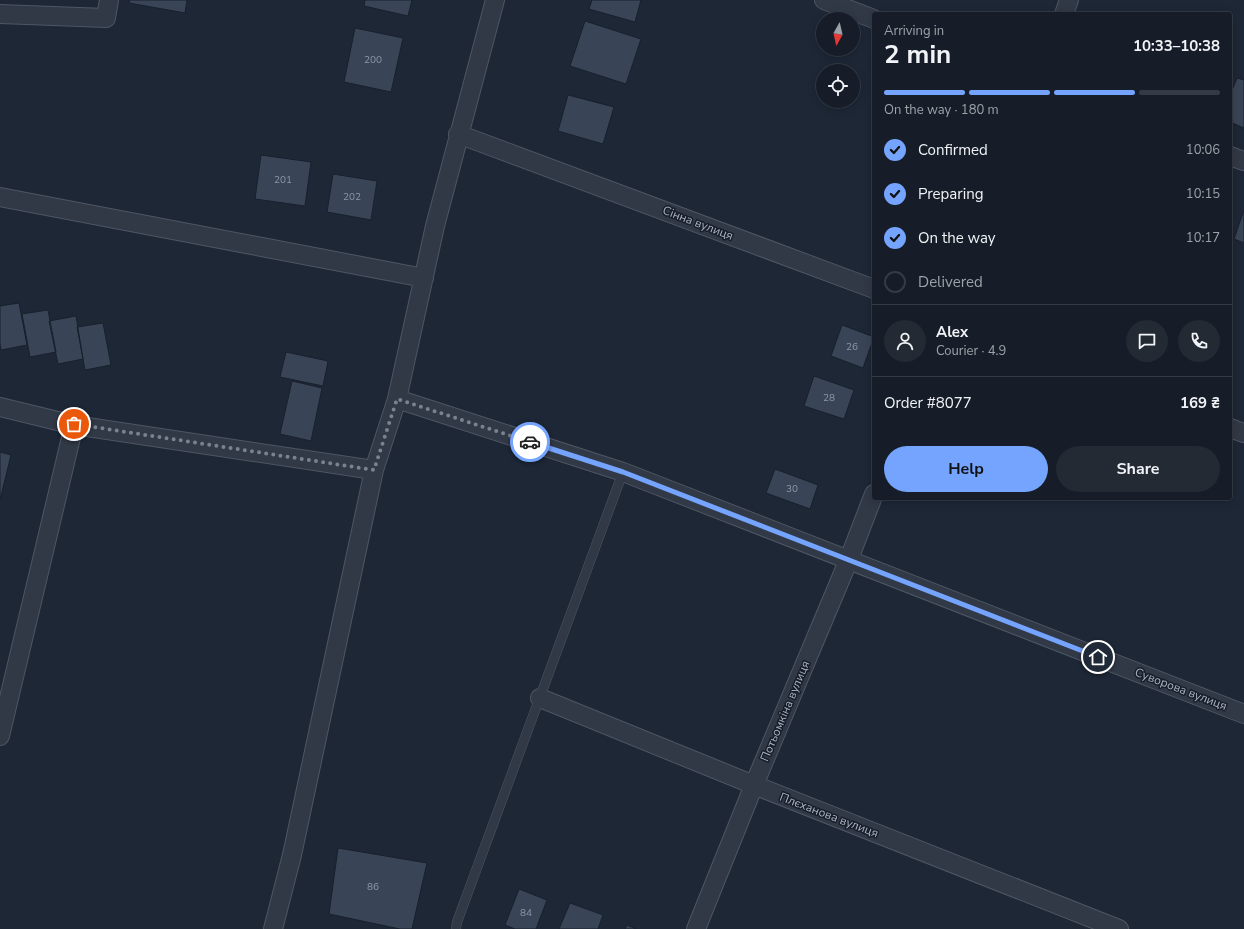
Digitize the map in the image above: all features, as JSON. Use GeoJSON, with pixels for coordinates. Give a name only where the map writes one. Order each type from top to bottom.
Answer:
{"type":"FeatureCollection","features":[{"type":"Feature","properties":{"kind":"street"},"geometry":{"type":"LineString","coordinates":[[0,14],[106,18],[109,0]]}},
{"type":"Feature","properties":{"kind":"street"},"geometry":{"type":"LineString","coordinates":[[273,929],[292,855],[374,470],[397,399],[435,226],[458,134],[495,0]]}},
{"type":"Feature","properties":{"kind":"street"},"geometry":{"type":"LineString","coordinates":[[824,0],[872,18]]}},
{"type":"Feature","properties":{"kind":"street"},"geometry":{"type":"LineString","coordinates":[[1065,12],[1069,0]]}},
{"type":"Feature","properties":{"kind":"street","name":"Сінна вулиця"},"geometry":{"type":"LineString","coordinates":[[458,134],[521,156],[872,288]]}},
{"type":"Feature","properties":{"kind":"street"},"geometry":{"type":"LineString","coordinates":[[1232,157],[1244,161]]}},
{"type":"Feature","properties":{"kind":"street"},"geometry":{"type":"LineString","coordinates":[[0,197],[424,278]]}},
{"type":"Feature","properties":{"kind":"street","name":"Суворова вулиця"},"geometry":{"type":"LineString","coordinates":[[397,399],[623,472],[1244,714]]}},
{"type":"Feature","properties":{"kind":"street"},"geometry":{"type":"LineString","coordinates":[[0,407],[74,424],[374,470]]}},
{"type":"Feature","properties":{"kind":"street"},"geometry":{"type":"LineString","coordinates":[[0,736],[74,424]]}},
{"type":"Feature","properties":{"kind":"street"},"geometry":{"type":"LineString","coordinates":[[1232,429],[1244,433]]}},
{"type":"Feature","properties":{"kind":"street","name":"Потьомкіна вулиця"},"geometry":{"type":"LineString","coordinates":[[696,929],[754,785],[849,559],[872,499]]}},
{"type":"Feature","properties":{"kind":"street","name":"Плєханова вулиця"},"geometry":{"type":"LineString","coordinates":[[540,698],[754,785],[1119,929]]}},
{"type":"Feature","properties":{"kind":"lane"},"geometry":{"type":"LineString","coordinates":[[456,929],[623,472]]}},
{"type":"Feature","properties":{"kind":"building"},"geometry":{"type":"Polygon","coordinates":[[[130,0],[187,0],[185,13],[129,3],[130,0]]]}},
{"type":"Feature","properties":{"kind":"building"},"geometry":{"type":"Polygon","coordinates":[[[365,0],[412,0],[408,16],[364,6],[365,0]]]}},
{"type":"Feature","properties":{"kind":"building"},"geometry":{"type":"Polygon","coordinates":[[[592,0],[641,0],[635,22],[589,9],[592,0]]]}},
{"type":"Feature","properties":{"kind":"building"},"geometry":{"type":"Polygon","coordinates":[[[585,21],[641,39],[626,84],[570,66],[585,21]]]}},
{"type":"Feature","properties":{"kind":"building"},"geometry":{"type":"Polygon","coordinates":[[[355,28],[403,38],[391,92],[344,82],[355,28]]]}},
{"type":"Feature","properties":{"kind":"building"},"geometry":{"type":"Polygon","coordinates":[[[1237,78],[1244,80],[1244,128],[1232,123],[1232,90],[1237,78]]]}},
{"type":"Feature","properties":{"kind":"building"},"geometry":{"type":"Polygon","coordinates":[[[568,95],[614,107],[603,144],[558,131],[568,95]]]}},
{"type":"Feature","properties":{"kind":"building"},"geometry":{"type":"Polygon","coordinates":[[[261,155],[311,162],[305,206],[255,199],[261,155]]]}},
{"type":"Feature","properties":{"kind":"building"},"geometry":{"type":"Polygon","coordinates":[[[333,174],[377,181],[371,220],[327,212],[333,174]]]}},
{"type":"Feature","properties":{"kind":"building"},"geometry":{"type":"Polygon","coordinates":[[[1244,210],[1244,243],[1234,239],[1244,210]]]}},
{"type":"Feature","properties":{"kind":"building"},"geometry":{"type":"Polygon","coordinates":[[[19,303],[27,345],[1,350],[0,306],[19,303]]]}},
{"type":"Feature","properties":{"kind":"building"},"geometry":{"type":"Polygon","coordinates":[[[48,310],[56,352],[30,357],[22,314],[48,310]]]}},
{"type":"Feature","properties":{"kind":"building"},"geometry":{"type":"Polygon","coordinates":[[[76,316],[83,359],[58,364],[49,321],[76,316]]]}},
{"type":"Feature","properties":{"kind":"building"},"geometry":{"type":"Polygon","coordinates":[[[103,323],[111,365],[85,370],[77,327],[103,323]]]}},
{"type":"Feature","properties":{"kind":"building"},"geometry":{"type":"Polygon","coordinates":[[[842,325],[872,336],[872,343],[863,368],[831,356],[842,325]]]}},
{"type":"Feature","properties":{"kind":"building"},"geometry":{"type":"Polygon","coordinates":[[[286,352],[328,361],[323,386],[280,377],[286,352]]]}},
{"type":"Feature","properties":{"kind":"building"},"geometry":{"type":"Polygon","coordinates":[[[814,376],[854,390],[844,419],[804,406],[814,376]]]}},
{"type":"Feature","properties":{"kind":"building"},"geometry":{"type":"Polygon","coordinates":[[[292,381],[322,388],[311,441],[280,434],[292,381]]]}},
{"type":"Feature","properties":{"kind":"building"},"geometry":{"type":"Polygon","coordinates":[[[0,452],[11,455],[0,500],[0,452]]]}},
{"type":"Feature","properties":{"kind":"building"},"geometry":{"type":"Polygon","coordinates":[[[775,469],[818,485],[810,509],[766,493],[775,469]]]}},
{"type":"Feature","properties":{"kind":"building"},"geometry":{"type":"Polygon","coordinates":[[[338,848],[427,863],[412,929],[400,929],[329,914],[338,848]]]}},
{"type":"Feature","properties":{"kind":"building"},"geometry":{"type":"Polygon","coordinates":[[[519,889],[547,900],[536,929],[515,929],[505,925],[519,889]]]}},
{"type":"Feature","properties":{"kind":"building"},"geometry":{"type":"Polygon","coordinates":[[[570,903],[603,915],[598,929],[559,929],[570,903]]]}},
{"type":"Feature","properties":{"kind":"building"},"geometry":{"type":"Polygon","coordinates":[[[627,925],[636,929],[625,929],[627,925]]]}},
{"type":"Feature","properties":{"kind":"way so far"},"geometry":{"type":"LineString","coordinates":[[74,424],[374,470],[397,399],[530,442]]}},
{"type":"Feature","properties":{"kind":"route"},"geometry":{"type":"LineString","coordinates":[[530,442],[623,472],[1098,657]]}}]}
